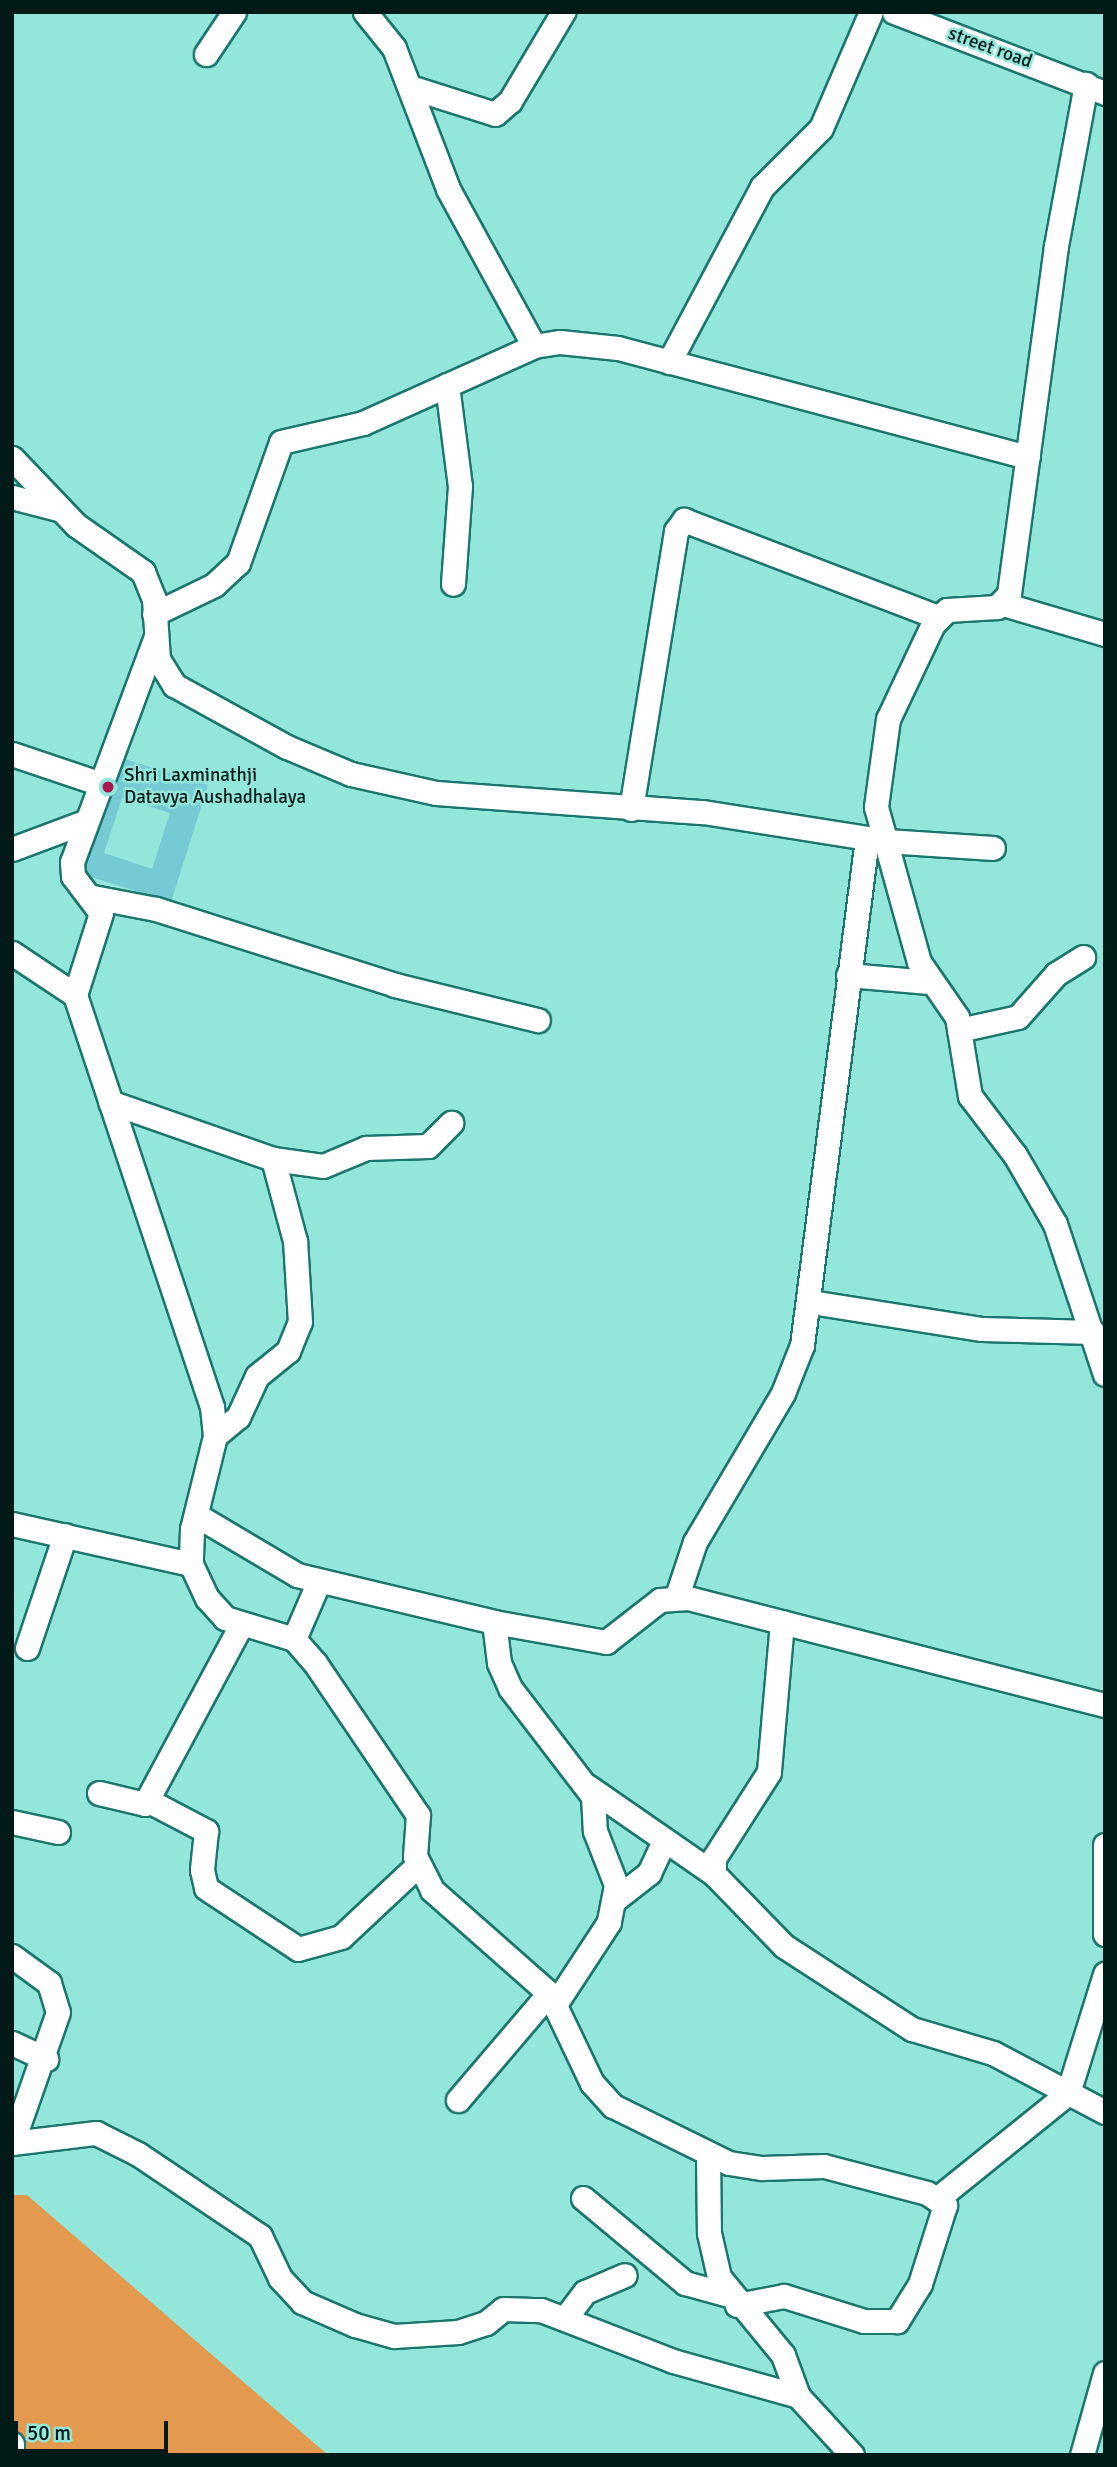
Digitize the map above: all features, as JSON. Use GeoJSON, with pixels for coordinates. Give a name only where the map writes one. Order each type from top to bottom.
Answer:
{"type":"FeatureCollection","features":[{"type":"Feature","properties":{"kind":"street"},"geometry":{"type":"LineString","coordinates":[[206,54],[234,12]]}},
{"type":"Feature","properties":{"kind":"street"},"geometry":{"type":"LineString","coordinates":[[365,12],[394,48],[448,190],[534,346]]}},
{"type":"Feature","properties":{"kind":"street"},"geometry":{"type":"LineString","coordinates":[[410,87],[495,114],[510,100],[563,12]]}},
{"type":"Feature","properties":{"kind":"street"},"geometry":{"type":"LineString","coordinates":[[669,362],[762,187],[821,128],[872,12]]}},
{"type":"Feature","properties":{"kind":"street","name":"street road"},"geometry":{"type":"LineString","coordinates":[[894,12],[925,18],[1095,88]]}},
{"type":"Feature","properties":{"kind":"street"},"geometry":{"type":"LineString","coordinates":[[1003,604],[1012,580],[1056,246],[1095,88]]}},
{"type":"Feature","properties":{"kind":"street"},"geometry":{"type":"LineString","coordinates":[[154,614],[214,585],[239,563],[281,442],[363,423],[534,346],[586,344],[669,362],[1028,457]]}},
{"type":"Feature","properties":{"kind":"street"},"geometry":{"type":"LineString","coordinates":[[447,385],[460,486],[453,584]]}},
{"type":"Feature","properties":{"kind":"street"},"geometry":{"type":"LineString","coordinates":[[12,458],[58,509],[143,572],[154,614],[155,639],[164,674],[188,694],[351,774],[436,793],[631,809],[703,812],[876,840],[993,848]]}},
{"type":"Feature","properties":{"kind":"street"},"geometry":{"type":"LineString","coordinates":[[12,497],[58,509]]}},
{"type":"Feature","properties":{"kind":"street"},"geometry":{"type":"LineString","coordinates":[[631,809],[676,531],[684,520],[938,617]]}},
{"type":"Feature","properties":{"kind":"street"},"geometry":{"type":"LineString","coordinates":[[677,1596],[695,1542],[783,1393],[811,1302],[818,1189],[848,975],[876,840],[876,807],[888,719],[938,617],[947,610],[1003,604],[1105,634]]}},
{"type":"Feature","properties":{"kind":"street"},"geometry":{"type":"LineString","coordinates":[[155,639],[87,821],[72,869],[93,897],[100,921],[75,995],[177,1290],[208,1389],[215,1436],[196,1515],[191,1564],[214,1609],[241,1625],[294,1639],[418,1815],[418,1865],[445,1906],[552,1998],[603,2097],[634,2119],[708,2155],[762,2168],[824,2166],[938,2197],[945,2205],[943,2219],[912,2303],[897,2322],[864,2321],[785,2296],[733,2300],[685,2283],[583,2198]]}},
{"type":"Feature","properties":{"kind":"street"},"geometry":{"type":"LineString","coordinates":[[12,754],[101,784]]}},
{"type":"Feature","properties":{"kind":"street"},"geometry":{"type":"LineString","coordinates":[[12,849],[87,821]]}},
{"type":"Feature","properties":{"kind":"street"},"geometry":{"type":"LineString","coordinates":[[876,840],[929,982],[957,1017],[970,1096],[1040,1194],[1093,1332],[1105,1374]]}},
{"type":"Feature","properties":{"kind":"street"},"geometry":{"type":"LineString","coordinates":[[93,897],[156,909],[395,985],[538,1020]]}},
{"type":"Feature","properties":{"kind":"street"},"geometry":{"type":"LineString","coordinates":[[12,953],[75,995]]}},
{"type":"Feature","properties":{"kind":"street"},"geometry":{"type":"LineString","coordinates":[[960,1030],[1018,1017],[1056,974],[1083,957]]}},
{"type":"Feature","properties":{"kind":"street"},"geometry":{"type":"LineString","coordinates":[[848,975],[929,982]]}},
{"type":"Feature","properties":{"kind":"street"},"geometry":{"type":"LineString","coordinates":[[110,1102],[273,1159],[336,1165],[366,1148],[428,1146],[451,1123]]}},
{"type":"Feature","properties":{"kind":"street"},"geometry":{"type":"LineString","coordinates":[[215,1436],[238,1418],[257,1376],[288,1351],[300,1322],[295,1241],[273,1159]]}},
{"type":"Feature","properties":{"kind":"street"},"geometry":{"type":"LineString","coordinates":[[811,1302],[923,1323],[1018,1332],[1093,1332]]}},
{"type":"Feature","properties":{"kind":"street"},"geometry":{"type":"LineString","coordinates":[[196,1515],[278,1568],[319,1581],[494,1622],[606,1642],[621,1636],[651,1605],[677,1596],[1105,1704]]}},
{"type":"Feature","properties":{"kind":"street"},"geometry":{"type":"LineString","coordinates":[[12,1524],[191,1564]]}},
{"type":"Feature","properties":{"kind":"street"},"geometry":{"type":"LineString","coordinates":[[27,1648],[65,1535]]}},
{"type":"Feature","properties":{"kind":"street"},"geometry":{"type":"LineString","coordinates":[[294,1639],[319,1581]]}},
{"type":"Feature","properties":{"kind":"street"},"geometry":{"type":"LineString","coordinates":[[494,1622],[499,1663],[510,1688],[595,1799],[595,1831],[617,1898]]}},
{"type":"Feature","properties":{"kind":"street"},"geometry":{"type":"LineString","coordinates":[[714,1874],[714,1858],[769,1772],[782,1622]]}},
{"type":"Feature","properties":{"kind":"street"},"geometry":{"type":"LineString","coordinates":[[99,1793],[139,1806],[148,1800],[241,1625]]}},
{"type":"Feature","properties":{"kind":"street"},"geometry":{"type":"LineString","coordinates":[[585,1784],[714,1874],[784,1946],[821,1973],[912,2029],[993,2053],[1105,2112]]}},
{"type":"Feature","properties":{"kind":"street"},"geometry":{"type":"LineString","coordinates":[[148,1800],[206,1831],[202,1870],[206,1888],[298,1949],[341,1937],[418,1865]]}},
{"type":"Feature","properties":{"kind":"street"},"geometry":{"type":"LineString","coordinates":[[12,1822],[58,1832]]}},
{"type":"Feature","properties":{"kind":"street"},"geometry":{"type":"LineString","coordinates":[[458,2100],[552,1998],[609,1922],[617,1898],[649,1874],[664,1841]]}},
{"type":"Feature","properties":{"kind":"street"},"geometry":{"type":"LineString","coordinates":[[1105,1845],[1105,1934]]}},
{"type":"Feature","properties":{"kind":"street"},"geometry":{"type":"LineString","coordinates":[[12,1956],[49,1983],[57,1997],[56,2029],[12,2143],[96,2133],[138,2154],[260,2236],[279,2278],[302,2302],[355,2325],[394,2336],[458,2332],[486,2323],[503,2309],[566,2317],[673,2361],[798,2396]]}},
{"type":"Feature","properties":{"kind":"street"},"geometry":{"type":"LineString","coordinates":[[938,2197],[1068,2093],[1105,1974]]}},
{"type":"Feature","properties":{"kind":"street"},"geometry":{"type":"LineString","coordinates":[[12,2043],[46,2059]]}},
{"type":"Feature","properties":{"kind":"street"},"geometry":{"type":"LineString","coordinates":[[708,2155],[709,2233],[733,2300],[783,2355],[798,2396],[852,2455]]}},
{"type":"Feature","properties":{"kind":"street"},"geometry":{"type":"LineString","coordinates":[[566,2317],[585,2292],[625,2275]]}},
{"type":"Feature","properties":{"kind":"street"},"geometry":{"type":"LineString","coordinates":[[1082,2455],[1105,2373]]}},
{"type":"Feature","properties":{"kind":"street"},"geometry":{"type":"LineString","coordinates":[[12,2444],[12,2454]]}},
{"type":"Feature","properties":{"kind":"shaded area"},"geometry":{"type":"Polygon","coordinates":[[[12,2195],[27,2195],[328,2455],[12,2455],[12,2195]]]}},
{"type":"Feature","properties":{"kind":"building"},"geometry":{"type":"Polygon","coordinates":[[[115,756],[208,785],[171,902],[78,873],[115,756]],[[122,798],[104,853],[152,869],[170,813],[122,798]]]}},
{"type":"Feature","properties":{"kind":"place","name":"Shri Laxminathji Datavya Aushadhalaya"},"geometry":{"type":"Point","coordinates":[108,787]}}]}
